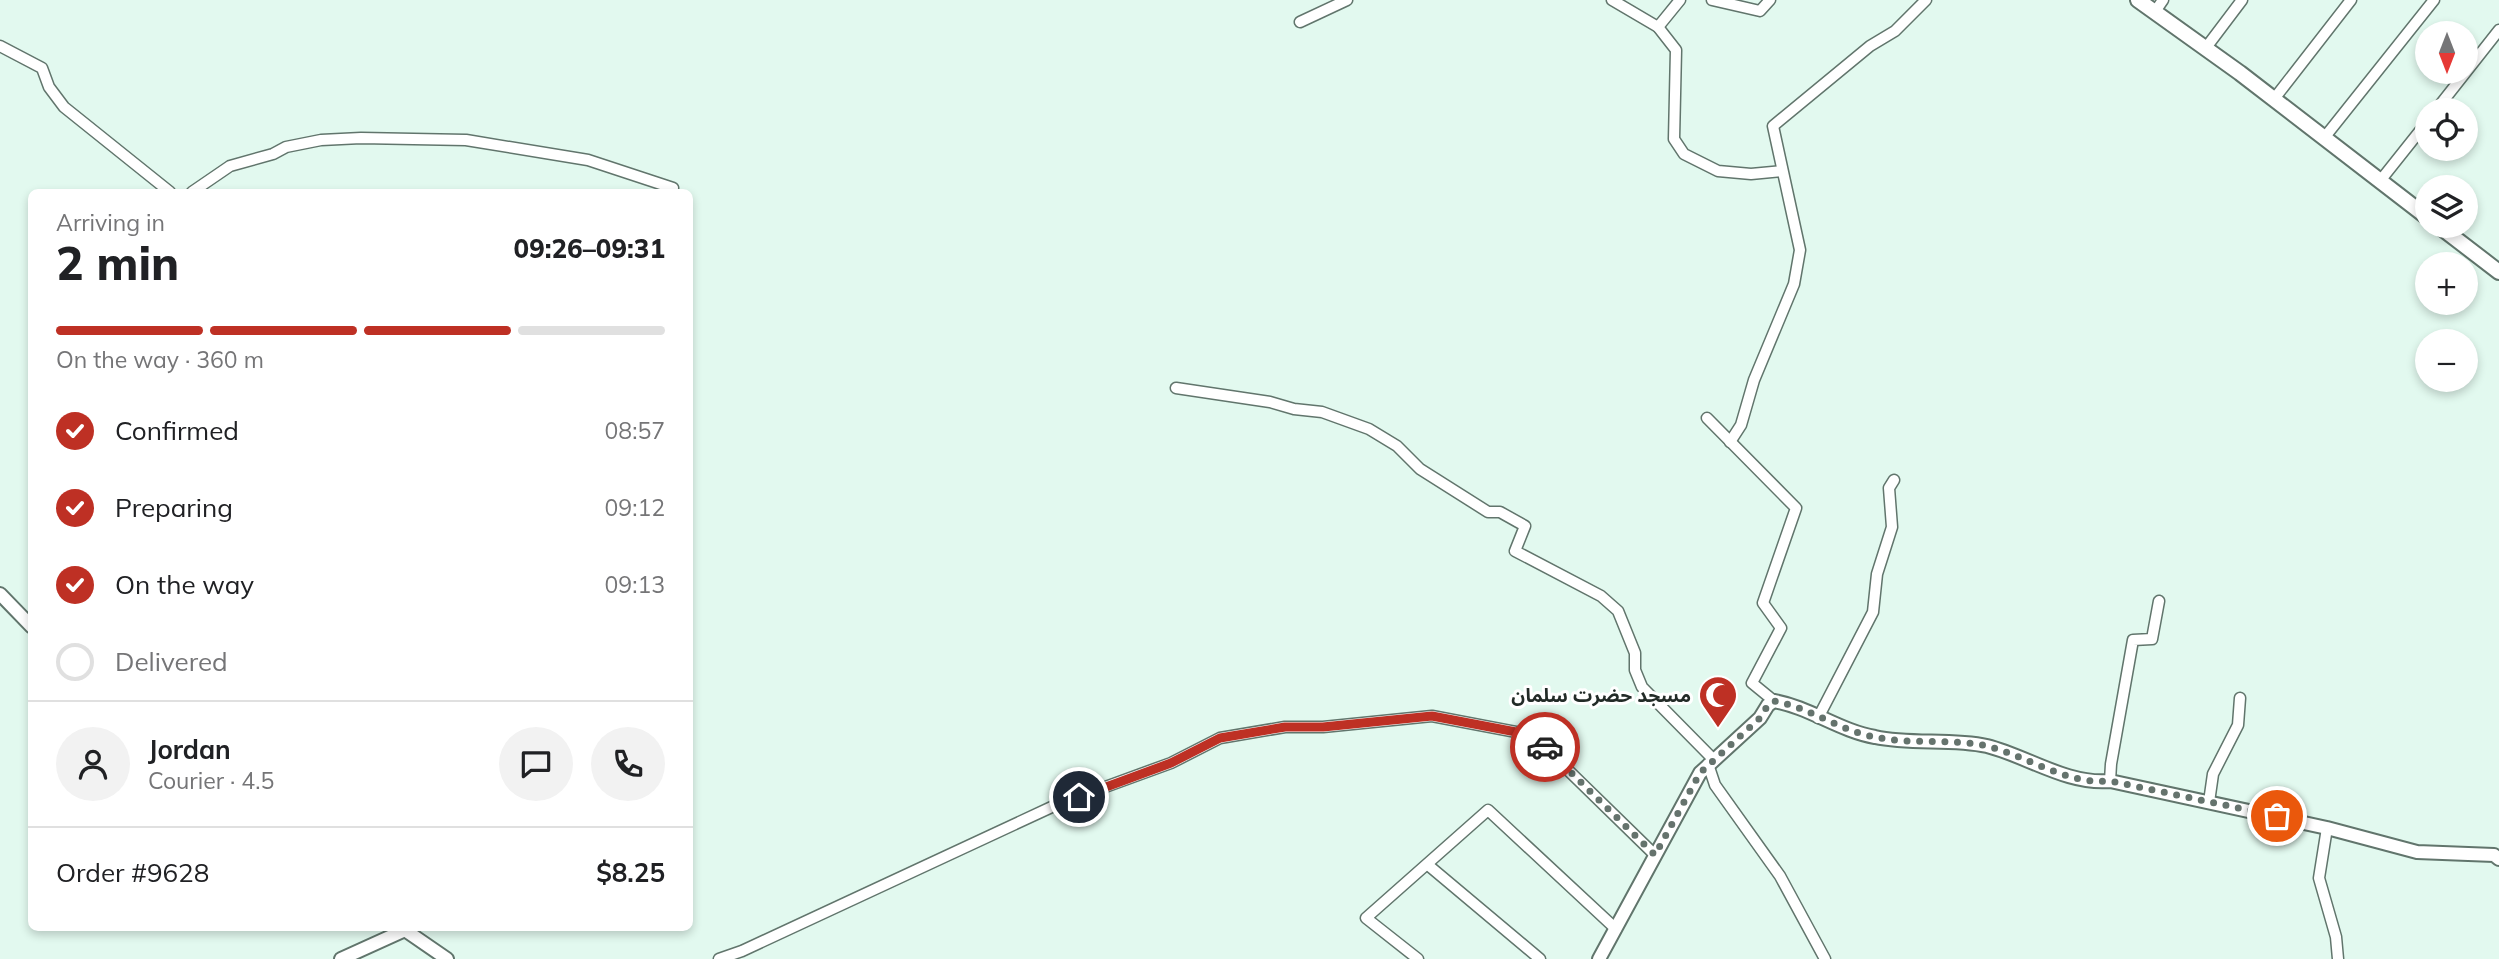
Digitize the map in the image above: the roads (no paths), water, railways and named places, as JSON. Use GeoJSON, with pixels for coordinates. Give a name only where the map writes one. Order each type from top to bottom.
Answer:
{"type":"FeatureCollection","features":[{"type":"Feature","properties":{"kind":"main road"},"geometry":{"type":"LineString","coordinates":[[2138,0],[2274,99],[2415,208]]}},
{"type":"Feature","properties":{"kind":"main road"},"geometry":{"type":"LineString","coordinates":[[2455,238],[2499,272]]}},
{"type":"Feature","properties":{"kind":"street"},"geometry":{"type":"LineString","coordinates":[[1300,22],[1348,0]]}},
{"type":"Feature","properties":{"kind":"street"},"geometry":{"type":"LineString","coordinates":[[1612,0],[1658,27],[1676,50],[1674,139],[1684,154],[1718,171],[1751,174],[1782,171]]}},
{"type":"Feature","properties":{"kind":"street"},"geometry":{"type":"LineString","coordinates":[[1658,27],[1680,0]]}},
{"type":"Feature","properties":{"kind":"street"},"geometry":{"type":"LineString","coordinates":[[1712,0],[1760,11],[1770,0]]}},
{"type":"Feature","properties":{"kind":"street"},"geometry":{"type":"LineString","coordinates":[[1730,442],[1741,425],[1755,380],[1794,284],[1800,250],[1773,126],[1870,47],[1895,31],[1926,0]]}},
{"type":"Feature","properties":{"kind":"street"},"geometry":{"type":"LineString","coordinates":[[2154,13],[2162,0]]}},
{"type":"Feature","properties":{"kind":"street"},"geometry":{"type":"LineString","coordinates":[[2205,49],[2242,0]]}},
{"type":"Feature","properties":{"kind":"street"},"geometry":{"type":"LineString","coordinates":[[2274,99],[2351,0]]}},
{"type":"Feature","properties":{"kind":"street"},"geometry":{"type":"LineString","coordinates":[[2324,138],[2434,0]]}},
{"type":"Feature","properties":{"kind":"street"},"geometry":{"type":"LineString","coordinates":[[2445,98],[2499,30]]}},
{"type":"Feature","properties":{"kind":"street"},"geometry":{"type":"LineString","coordinates":[[0,46],[42,68],[49,88],[64,107],[166,189]]}},
{"type":"Feature","properties":{"kind":"street"},"geometry":{"type":"LineString","coordinates":[[2381,181],[2415,137]]}},
{"type":"Feature","properties":{"kind":"street"},"geometry":{"type":"LineString","coordinates":[[196,189],[230,166],[273,154],[286,147],[361,138],[466,140],[588,160],[673,188]]}},
{"type":"Feature","properties":{"kind":"street"},"geometry":{"type":"LineString","coordinates":[[1176,388],[1270,402],[1294,410],[1322,412],[1369,429],[1397,446],[1420,470],[1489,512],[1500,512],[1525,526],[1515,551],[1601,596],[1618,611],[1635,653],[1635,670],[1642,687],[1711,761],[1715,785],[1780,876],[1825,959]]}},
{"type":"Feature","properties":{"kind":"street"},"geometry":{"type":"LineString","coordinates":[[1707,418],[1796,508],[1763,603],[1781,628],[1752,682],[1774,701],[1786,703],[1818,718],[1874,737],[1986,746],[2056,771],[2098,782],[2110,781],[2209,802],[2327,828],[2417,852],[2494,855],[2499,859]]}},
{"type":"Feature","properties":{"kind":"street"},"geometry":{"type":"LineString","coordinates":[[1818,718],[1872,612],[1877,573],[1892,527],[1889,488],[1894,480]]}},
{"type":"Feature","properties":{"kind":"street"},"geometry":{"type":"LineString","coordinates":[[0,594],[28,623]]}},
{"type":"Feature","properties":{"kind":"street"},"geometry":{"type":"LineString","coordinates":[[2110,781],[2133,640],[2152,639],[2159,601]]}},
{"type":"Feature","properties":{"kind":"street"},"geometry":{"type":"LineString","coordinates":[[2209,802],[2213,774],[2238,725],[2241,698]]}},
{"type":"Feature","properties":{"kind":"street"},"geometry":{"type":"LineString","coordinates":[[1599,959],[1700,773],[1752,726],[1774,701]]}},
{"type":"Feature","properties":{"kind":"street"},"geometry":{"type":"LineString","coordinates":[[719,959],[742,951],[1056,805],[1171,763],[1220,738],[1285,727],[1323,727],[1432,716],[1532,735],[1655,855]]}},
{"type":"Feature","properties":{"kind":"street"},"geometry":{"type":"LineString","coordinates":[[1418,959],[1366,918],[1489,810],[1616,929]]}},
{"type":"Feature","properties":{"kind":"street"},"geometry":{"type":"LineString","coordinates":[[2327,828],[2319,878],[2336,937],[2338,959]]}},
{"type":"Feature","properties":{"kind":"street"},"geometry":{"type":"LineString","coordinates":[[1428,865],[1540,959]]}},
{"type":"Feature","properties":{"kind":"street"},"geometry":{"type":"LineString","coordinates":[[341,959],[400,931]]}},
{"type":"Feature","properties":{"kind":"street"},"geometry":{"type":"LineString","coordinates":[[407,931],[447,959]]}},
{"type":"Feature","properties":{"kind":"place","name":"مسجد حضرت سلمان"},"geometry":{"type":"Point","coordinates":[1718,729]}}]}
